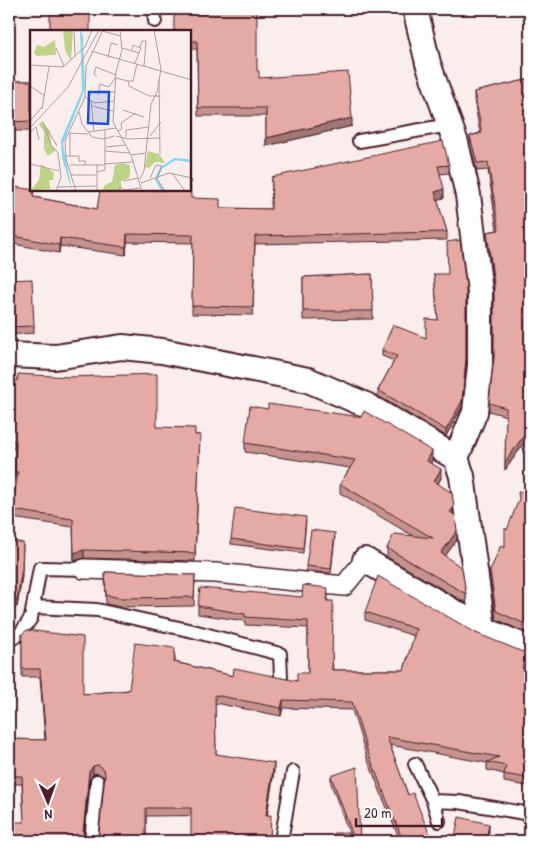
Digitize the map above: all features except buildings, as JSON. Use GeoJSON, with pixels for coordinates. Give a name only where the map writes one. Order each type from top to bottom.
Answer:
{"type":"FeatureCollection","features":[{"type":"Feature","properties":{"kind":"street"},"geometry":{"type":"LineString","coordinates":[[415,9],[428,63],[449,125],[468,195],[480,292],[480,365],[475,412],[456,458],[462,476],[483,629]]}},
{"type":"Feature","properties":{"kind":"street"},"geometry":{"type":"LineString","coordinates":[[9,355],[55,357],[122,347],[172,353],[308,380],[366,405],[456,458]]}},
{"type":"Feature","properties":{"kind":"street"},"geometry":{"type":"LineString","coordinates":[[84,569],[216,573],[344,586],[365,560],[483,629],[530,648]]}},
{"type":"Feature","properties":{"kind":"lane"},"geometry":{"type":"LineString","coordinates":[[359,141],[449,125]]}},
{"type":"Feature","properties":{"kind":"lane"},"geometry":{"type":"LineString","coordinates":[[9,640],[20,634],[31,618],[40,568],[84,569]]}},
{"type":"Feature","properties":{"kind":"lane"},"geometry":{"type":"LineString","coordinates":[[34,607],[97,610],[193,631],[280,654],[281,677]]}},
{"type":"Feature","properties":{"kind":"lane"},"geometry":{"type":"LineString","coordinates":[[415,764],[433,801],[439,821]]}},
{"type":"Feature","properties":{"kind":"lane"},"geometry":{"type":"LineString","coordinates":[[280,841],[293,772]]}},
{"type":"Feature","properties":{"kind":"lane"},"geometry":{"type":"LineString","coordinates":[[91,841],[97,781]]}},
{"type":"Feature","properties":{"kind":"lane"},"geometry":{"type":"LineString","coordinates":[[433,801],[459,802],[530,814]]}}]}
